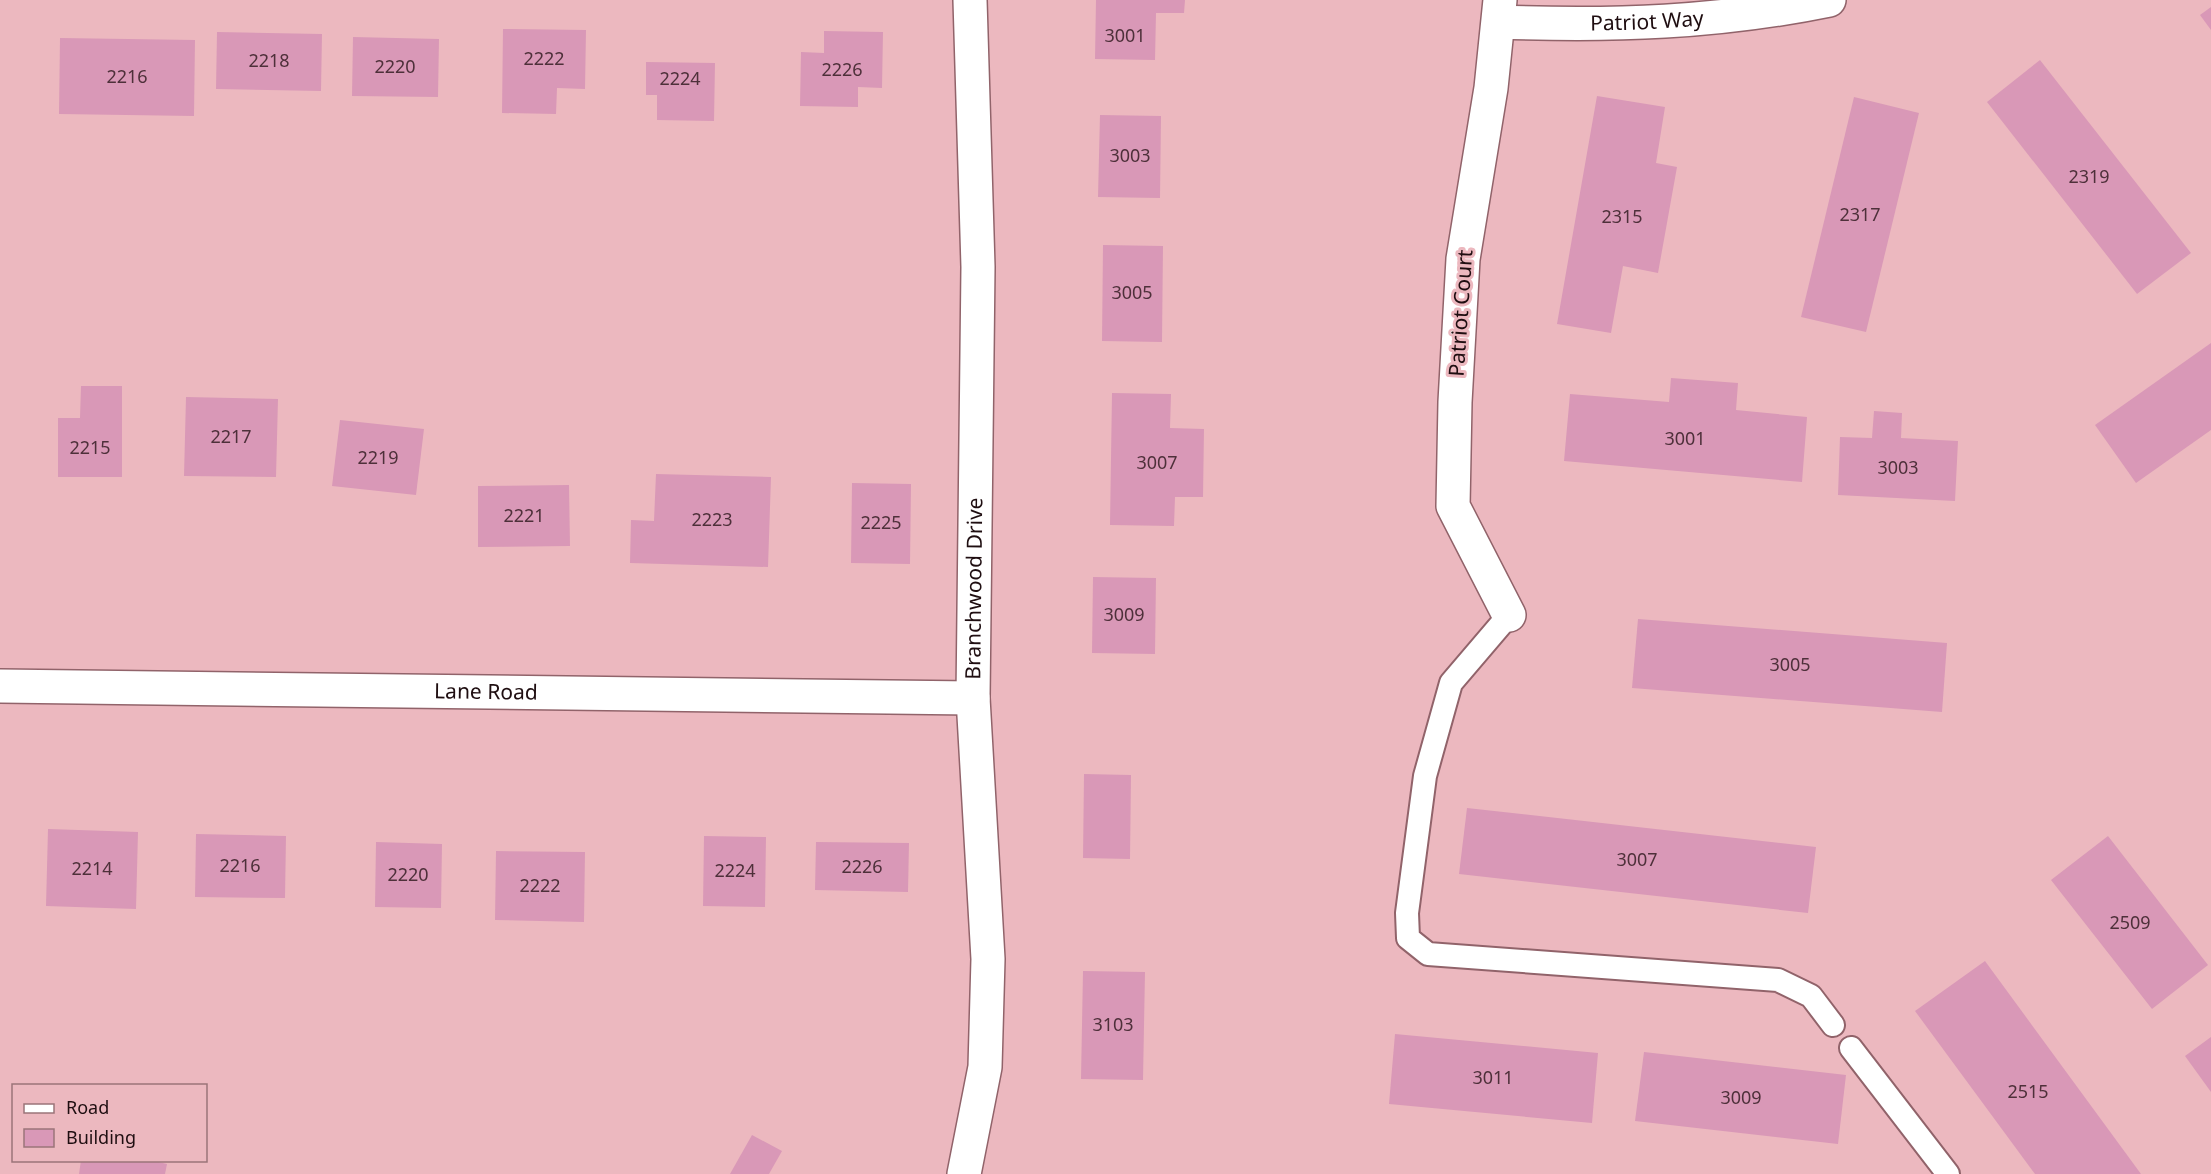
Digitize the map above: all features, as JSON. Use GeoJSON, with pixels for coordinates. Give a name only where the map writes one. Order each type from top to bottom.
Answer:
{"type":"FeatureCollection","features":[{"type":"Feature","properties":{"kind":"street","name":"Branchwood Drive"},"geometry":{"type":"LineString","coordinates":[[964,1174],[985,1066],[988,958],[972,698],[978,267],[970,0]]}},
{"type":"Feature","properties":{"kind":"street","name":"Patriot Way"},"geometry":{"type":"LineString","coordinates":[[1500,11],[1577,25],[1660,23],[1774,11],[1829,0]]}},
{"type":"Feature","properties":{"kind":"street","name":"Patriot Court"},"geometry":{"type":"LineString","coordinates":[[1500,11],[1491,88],[1463,259],[1455,402],[1453,506],[1509,615]]}},
{"type":"Feature","properties":{"kind":"street","name":"Lane Road"},"geometry":{"type":"LineString","coordinates":[[0,686],[972,698]]}},
{"type":"Feature","properties":{"kind":"lane"},"geometry":{"type":"LineString","coordinates":[[1509,615],[1451,683],[1425,776],[1407,913],[1408,938],[1428,954],[1778,980],[1811,996],[1833,1025]]}},
{"type":"Feature","properties":{"kind":"lane"},"geometry":{"type":"LineString","coordinates":[[1851,1048],[1948,1174]]}},
{"type":"Feature","properties":{"kind":"building"},"geometry":{"type":"Polygon","coordinates":[[[1096,0],[1185,0],[1184,13],[1156,13],[1155,60],[1095,59],[1096,0]]]}},
{"type":"Feature","properties":{"kind":"building"},"geometry":{"type":"Polygon","coordinates":[[[2211,7],[2211,30],[2200,15],[2211,7]]]}},
{"type":"Feature","properties":{"kind":"building"},"geometry":{"type":"Polygon","coordinates":[[[503,29],[586,30],[585,89],[557,88],[556,114],[502,113],[503,29]]]}},
{"type":"Feature","properties":{"kind":"building"},"geometry":{"type":"Polygon","coordinates":[[[824,31],[883,32],[882,88],[858,87],[858,107],[800,106],[801,52],[824,53],[824,31]]]}},
{"type":"Feature","properties":{"kind":"building"},"geometry":{"type":"Polygon","coordinates":[[[217,32],[322,34],[321,91],[216,89],[217,32]]]}},
{"type":"Feature","properties":{"kind":"building"},"geometry":{"type":"Polygon","coordinates":[[[353,37],[439,39],[438,97],[352,96],[353,37]]]}},
{"type":"Feature","properties":{"kind":"building"},"geometry":{"type":"Polygon","coordinates":[[[60,38],[195,40],[194,116],[59,114],[60,38]]]}},
{"type":"Feature","properties":{"kind":"building"},"geometry":{"type":"Polygon","coordinates":[[[2040,60],[2191,253],[2137,294],[1987,102],[2040,60]]]}},
{"type":"Feature","properties":{"kind":"building"},"geometry":{"type":"Polygon","coordinates":[[[646,62],[715,63],[714,121],[657,120],[657,95],[646,95],[646,62]]]}},
{"type":"Feature","properties":{"kind":"building"},"geometry":{"type":"Polygon","coordinates":[[[1597,96],[1665,107],[1656,163],[1677,167],[1658,273],[1623,266],[1611,333],[1557,324],[1597,96]]]}},
{"type":"Feature","properties":{"kind":"building"},"geometry":{"type":"Polygon","coordinates":[[[1854,97],[1919,113],[1866,332],[1801,317],[1854,97]]]}},
{"type":"Feature","properties":{"kind":"building"},"geometry":{"type":"Polygon","coordinates":[[[1100,115],[1161,116],[1160,198],[1098,197],[1100,115]]]}},
{"type":"Feature","properties":{"kind":"building"},"geometry":{"type":"Polygon","coordinates":[[[1103,245],[1163,246],[1162,342],[1102,341],[1103,245]]]}},
{"type":"Feature","properties":{"kind":"building"},"geometry":{"type":"Polygon","coordinates":[[[2211,343],[2211,430],[2136,483],[2095,425],[2211,343]]]}},
{"type":"Feature","properties":{"kind":"building"},"geometry":{"type":"Polygon","coordinates":[[[1671,378],[1738,383],[1736,410],[1807,417],[1802,482],[1564,461],[1570,394],[1669,402],[1671,378]]]}},
{"type":"Feature","properties":{"kind":"building"},"geometry":{"type":"Polygon","coordinates":[[[81,386],[122,386],[122,477],[58,477],[58,418],[80,418],[81,386]]]}},
{"type":"Feature","properties":{"kind":"building"},"geometry":{"type":"Polygon","coordinates":[[[1112,393],[1171,394],[1170,428],[1204,429],[1203,497],[1175,497],[1174,526],[1110,525],[1112,393]]]}},
{"type":"Feature","properties":{"kind":"building"},"geometry":{"type":"Polygon","coordinates":[[[186,397],[278,399],[276,477],[184,476],[186,397]]]}},
{"type":"Feature","properties":{"kind":"building"},"geometry":{"type":"Polygon","coordinates":[[[1874,411],[1902,413],[1901,438],[1958,441],[1955,501],[1838,495],[1840,437],[1872,438],[1874,411]]]}},
{"type":"Feature","properties":{"kind":"building"},"geometry":{"type":"Polygon","coordinates":[[[340,420],[424,429],[416,495],[332,486],[340,420]]]}},
{"type":"Feature","properties":{"kind":"building"},"geometry":{"type":"Polygon","coordinates":[[[656,474],[771,477],[768,567],[630,563],[631,520],[654,521],[656,474]]]}},
{"type":"Feature","properties":{"kind":"building"},"geometry":{"type":"Polygon","coordinates":[[[852,483],[911,484],[910,564],[851,563],[852,483]]]}},
{"type":"Feature","properties":{"kind":"building"},"geometry":{"type":"Polygon","coordinates":[[[569,485],[570,546],[478,547],[478,486],[569,485]]]}},
{"type":"Feature","properties":{"kind":"building"},"geometry":{"type":"Polygon","coordinates":[[[1093,577],[1156,578],[1155,654],[1092,653],[1093,577]]]}},
{"type":"Feature","properties":{"kind":"building"},"geometry":{"type":"Polygon","coordinates":[[[1638,619],[1947,643],[1942,712],[1632,688],[1638,619]]]}},
{"type":"Feature","properties":{"kind":"building"},"geometry":{"type":"Polygon","coordinates":[[[1084,774],[1131,775],[1130,859],[1083,858],[1084,774]]]}},
{"type":"Feature","properties":{"kind":"building"},"geometry":{"type":"Polygon","coordinates":[[[1467,808],[1816,847],[1808,913],[1459,874],[1467,808]]]}},
{"type":"Feature","properties":{"kind":"building"},"geometry":{"type":"Polygon","coordinates":[[[48,829],[138,832],[136,909],[46,906],[48,829]]]}},
{"type":"Feature","properties":{"kind":"building"},"geometry":{"type":"Polygon","coordinates":[[[196,834],[286,836],[285,898],[195,897],[196,834]]]}},
{"type":"Feature","properties":{"kind":"building"},"geometry":{"type":"Polygon","coordinates":[[[704,836],[766,837],[765,907],[703,906],[704,836]]]}},
{"type":"Feature","properties":{"kind":"building"},"geometry":{"type":"Polygon","coordinates":[[[2108,836],[2208,965],[2152,1009],[2051,880],[2108,836]]]}},
{"type":"Feature","properties":{"kind":"building"},"geometry":{"type":"Polygon","coordinates":[[[376,842],[442,844],[441,908],[375,907],[376,842]]]}},
{"type":"Feature","properties":{"kind":"building"},"geometry":{"type":"Polygon","coordinates":[[[816,842],[909,843],[908,892],[815,890],[816,842]]]}},
{"type":"Feature","properties":{"kind":"building"},"geometry":{"type":"Polygon","coordinates":[[[496,851],[585,852],[584,922],[495,920],[496,851]]]}},
{"type":"Feature","properties":{"kind":"building"},"geometry":{"type":"Polygon","coordinates":[[[1985,961],[2141,1174],[2035,1174],[1915,1011],[1985,961]]]}},
{"type":"Feature","properties":{"kind":"building"},"geometry":{"type":"Polygon","coordinates":[[[1083,971],[1145,972],[1143,1080],[1081,1079],[1083,971]]]}},
{"type":"Feature","properties":{"kind":"building"},"geometry":{"type":"Polygon","coordinates":[[[1395,1034],[1598,1053],[1592,1123],[1389,1104],[1395,1034]]]}},
{"type":"Feature","properties":{"kind":"building"},"geometry":{"type":"Polygon","coordinates":[[[2211,1037],[2211,1092],[2185,1056],[2211,1037]]]}},
{"type":"Feature","properties":{"kind":"building"},"geometry":{"type":"Polygon","coordinates":[[[1644,1052],[1846,1075],[1838,1144],[1635,1121],[1644,1052]]]}},
{"type":"Feature","properties":{"kind":"building"},"geometry":{"type":"Polygon","coordinates":[[[752,1135],[782,1151],[769,1174],[730,1174],[752,1135]]]}},
{"type":"Feature","properties":{"kind":"building"},"geometry":{"type":"Polygon","coordinates":[[[81,1162],[167,1164],[165,1174],[79,1174],[81,1162]]]}}]}
